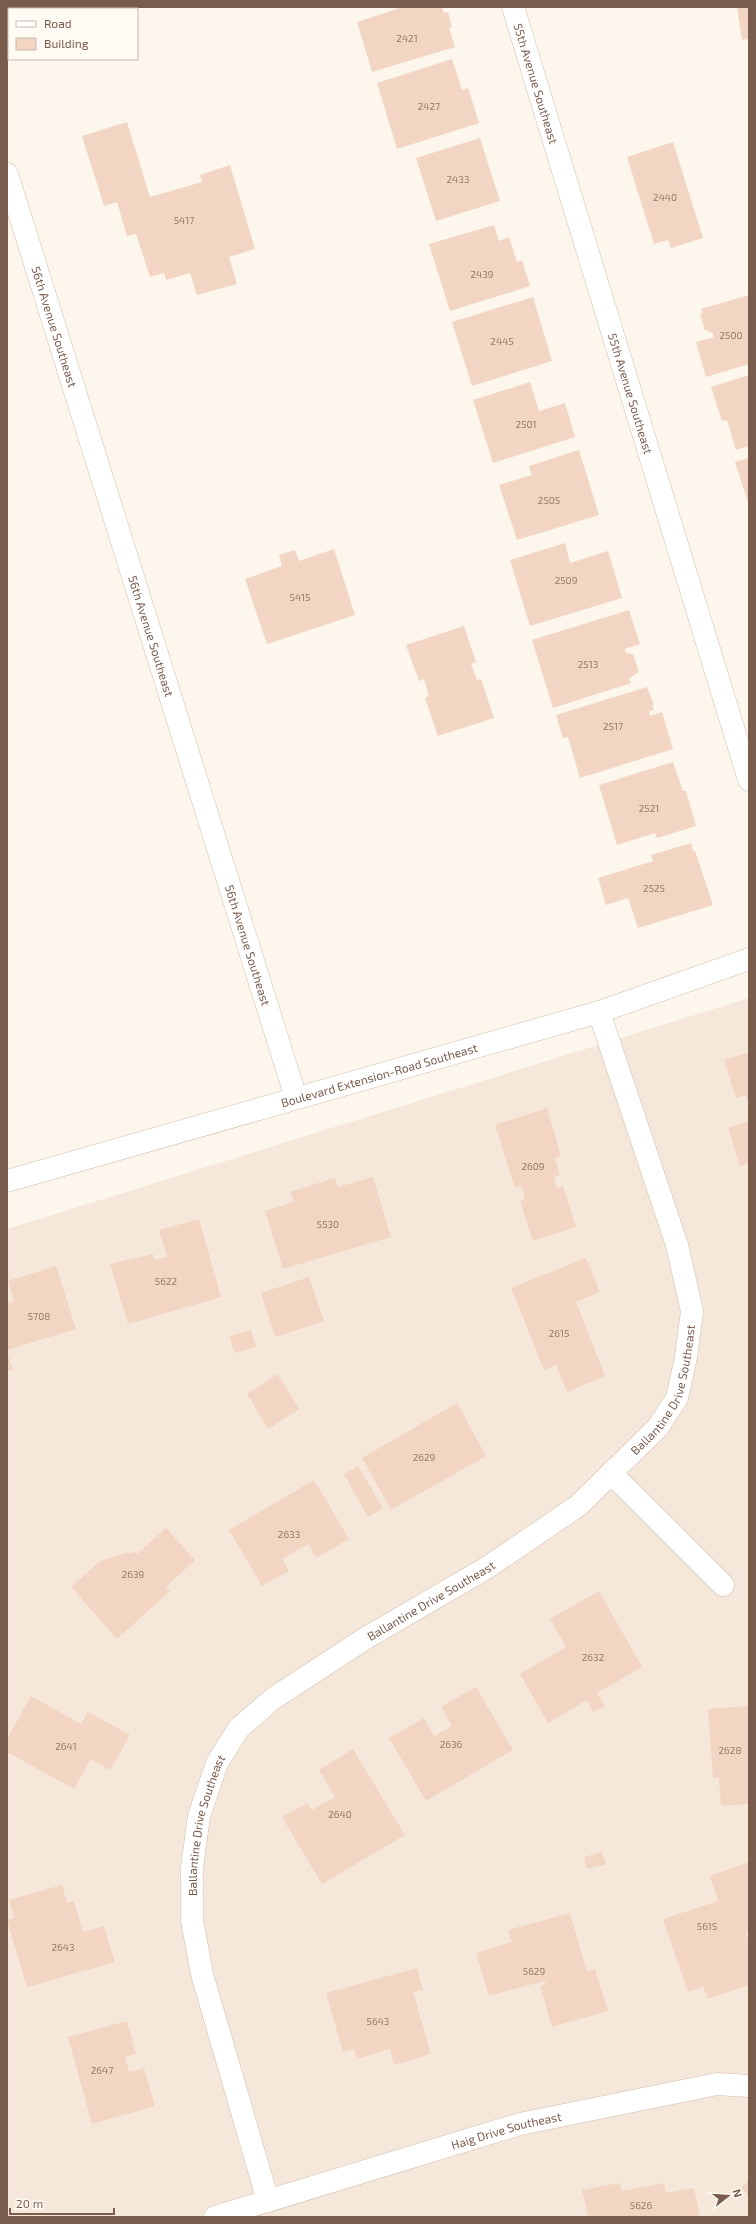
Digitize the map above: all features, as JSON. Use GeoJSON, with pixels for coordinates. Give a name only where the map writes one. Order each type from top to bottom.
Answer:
{"type":"FeatureCollection","features":[{"type":"Feature","properties":{"kind":"street","name":"55th Avenue Southeast"},"geometry":{"type":"LineString","coordinates":[[513,7],[749,780]]}},
{"type":"Feature","properties":{"kind":"street","name":"56th Avenue Southeast"},"geometry":{"type":"LineString","coordinates":[[7,174],[296,1098]]}},
{"type":"Feature","properties":{"kind":"street","name":"Boulevard Extension-Road Southeast"},"geometry":{"type":"LineString","coordinates":[[7,1181],[598,1012],[749,959]]}},
{"type":"Feature","properties":{"kind":"street","name":"Ballantine Drive Southeast"},"geometry":{"type":"LineString","coordinates":[[268,2201],[202,1974],[192,1920],[192,1868],[199,1816],[217,1763],[239,1728],[274,1698],[366,1638],[494,1563],[579,1505],[658,1427],[677,1398],[686,1357],[692,1311],[677,1245],[598,1012]]}},
{"type":"Feature","properties":{"kind":"street"},"geometry":{"type":"LineString","coordinates":[[611,1473],[723,1585]]}},
{"type":"Feature","properties":{"kind":"street","name":"Haig Drive Southeast"},"geometry":{"type":"LineString","coordinates":[[215,2217],[520,2124],[717,2084],[749,2086]]}},
{"type":"Feature","properties":{"kind":"shaded area"},"geometry":{"type":"Polygon","coordinates":[[[749,998],[749,2217],[7,2217],[7,1229],[749,998]]]}},
{"type":"Feature","properties":{"kind":"building"},"geometry":{"type":"Polygon","coordinates":[[[396,7],[442,7],[444,13],[448,12],[452,27],[449,28],[455,47],[372,72],[357,22],[397,9],[396,7]]]}},
{"type":"Feature","properties":{"kind":"building"},"geometry":{"type":"Polygon","coordinates":[[[737,7],[749,7],[749,39],[742,40],[737,7]]]}},
{"type":"Feature","properties":{"kind":"building"},"geometry":{"type":"Polygon","coordinates":[[[452,59],[462,90],[468,88],[479,123],[397,149],[377,83],[452,59]]]}},
{"type":"Feature","properties":{"kind":"building"},"geometry":{"type":"Polygon","coordinates":[[[127,122],[150,197],[202,182],[200,175],[230,165],[255,249],[229,257],[237,284],[197,295],[190,273],[166,280],[164,273],[150,277],[136,234],[127,236],[117,202],[104,206],[82,136],[127,122]]]}},
{"type":"Feature","properties":{"kind":"building"},"geometry":{"type":"Polygon","coordinates":[[[480,138],[500,201],[436,221],[416,158],[480,138]]]}},
{"type":"Feature","properties":{"kind":"building"},"geometry":{"type":"Polygon","coordinates":[[[673,142],[703,238],[671,248],[668,240],[654,244],[627,157],[673,142]]]}},
{"type":"Feature","properties":{"kind":"building"},"geometry":{"type":"Polygon","coordinates":[[[494,225],[499,241],[509,237],[517,262],[522,260],[530,286],[450,311],[429,244],[494,225]]]}},
{"type":"Feature","properties":{"kind":"building"},"geometry":{"type":"Polygon","coordinates":[[[749,295],[749,364],[706,377],[696,342],[714,337],[712,332],[709,333],[708,330],[705,331],[700,314],[703,313],[701,309],[749,295]]]}},
{"type":"Feature","properties":{"kind":"building"},"geometry":{"type":"Polygon","coordinates":[[[533,297],[552,361],[472,386],[452,322],[533,297]]]}},
{"type":"Feature","properties":{"kind":"building"},"geometry":{"type":"Polygon","coordinates":[[[749,375],[749,446],[736,450],[727,420],[722,421],[711,387],[749,375]]]}},
{"type":"Feature","properties":{"kind":"building"},"geometry":{"type":"Polygon","coordinates":[[[530,382],[539,411],[565,403],[575,437],[493,463],[473,400],[530,382]]]}},
{"type":"Feature","properties":{"kind":"building"},"geometry":{"type":"Polygon","coordinates":[[[579,450],[599,515],[517,540],[499,485],[532,475],[529,466],[579,450]]]}},
{"type":"Feature","properties":{"kind":"building"},"geometry":{"type":"Polygon","coordinates":[[[749,458],[749,506],[735,462],[749,458]]]}},
{"type":"Feature","properties":{"kind":"building"},"geometry":{"type":"Polygon","coordinates":[[[565,543],[570,563],[608,551],[622,598],[530,626],[510,560],[565,543]]]}},
{"type":"Feature","properties":{"kind":"building"},"geometry":{"type":"Polygon","coordinates":[[[334,549],[355,615],[267,644],[245,579],[282,566],[279,555],[295,550],[299,561],[334,549]]]}},
{"type":"Feature","properties":{"kind":"building"},"geometry":{"type":"Polygon","coordinates":[[[629,610],[640,644],[625,649],[626,653],[633,654],[639,672],[629,678],[631,683],[553,708],[532,640],[629,610]]]}},
{"type":"Feature","properties":{"kind":"building"},"geometry":{"type":"Polygon","coordinates":[[[464,626],[476,662],[471,664],[477,680],[481,679],[494,718],[438,736],[425,698],[429,696],[424,679],[419,681],[406,645],[464,626]]]}},
{"type":"Feature","properties":{"kind":"building"},"geometry":{"type":"Polygon","coordinates":[[[647,687],[654,705],[652,705],[654,710],[649,711],[650,716],[662,712],[673,749],[580,778],[568,737],[563,738],[556,715],[647,687]]]}},
{"type":"Feature","properties":{"kind":"building"},"geometry":{"type":"Polygon","coordinates":[[[673,762],[683,791],[686,791],[696,826],[657,838],[655,833],[617,845],[599,785],[673,762]]]}},
{"type":"Feature","properties":{"kind":"building"},"geometry":{"type":"Polygon","coordinates":[[[691,843],[713,905],[638,928],[628,898],[606,905],[598,878],[653,861],[651,855],[691,843]]]}},
{"type":"Feature","properties":{"kind":"building"},"geometry":{"type":"Polygon","coordinates":[[[749,1052],[749,1105],[745,1095],[736,1098],[724,1060],[749,1052]]]}},
{"type":"Feature","properties":{"kind":"building"},"geometry":{"type":"Polygon","coordinates":[[[547,1108],[561,1156],[555,1158],[560,1175],[554,1177],[557,1188],[563,1186],[576,1227],[533,1241],[520,1201],[525,1199],[522,1186],[515,1188],[495,1125],[547,1108]]]}},
{"type":"Feature","properties":{"kind":"building"},"geometry":{"type":"Polygon","coordinates":[[[749,1121],[749,1163],[740,1166],[728,1128],[749,1121]]]}},
{"type":"Feature","properties":{"kind":"building"},"geometry":{"type":"Polygon","coordinates":[[[373,1177],[391,1237],[283,1269],[265,1211],[294,1202],[290,1192],[335,1178],[338,1187],[373,1177]]]}},
{"type":"Feature","properties":{"kind":"building"},"geometry":{"type":"Polygon","coordinates":[[[199,1219],[221,1297],[128,1324],[110,1264],[153,1254],[155,1260],[167,1257],[159,1230],[199,1219]]]}},
{"type":"Feature","properties":{"kind":"building"},"geometry":{"type":"Polygon","coordinates":[[[586,1258],[600,1292],[576,1302],[605,1376],[567,1392],[556,1365],[544,1370],[511,1288],[586,1258]]]}},
{"type":"Feature","properties":{"kind":"building"},"geometry":{"type":"Polygon","coordinates":[[[56,1266],[76,1329],[7,1350],[7,1303],[14,1301],[8,1281],[56,1266]]]}},
{"type":"Feature","properties":{"kind":"building"},"geometry":{"type":"Polygon","coordinates":[[[309,1277],[324,1321],[275,1337],[261,1293],[309,1277]]]}},
{"type":"Feature","properties":{"kind":"building"},"geometry":{"type":"Polygon","coordinates":[[[251,1330],[256,1347],[234,1353],[230,1336],[251,1330]]]}},
{"type":"Feature","properties":{"kind":"building"},"geometry":{"type":"Polygon","coordinates":[[[7,1353],[13,1370],[7,1371],[7,1353]]]}},
{"type":"Feature","properties":{"kind":"building"},"geometry":{"type":"Polygon","coordinates":[[[278,1374],[299,1409],[268,1429],[247,1394],[278,1374]]]}},
{"type":"Feature","properties":{"kind":"building"},"geometry":{"type":"Polygon","coordinates":[[[457,1403],[486,1456],[391,1510],[362,1458],[457,1403]]]}},
{"type":"Feature","properties":{"kind":"building"},"geometry":{"type":"Polygon","coordinates":[[[358,1466],[383,1508],[368,1517],[344,1474],[358,1466]]]}},
{"type":"Feature","properties":{"kind":"building"},"geometry":{"type":"Polygon","coordinates":[[[314,1480],[349,1539],[316,1558],[308,1544],[282,1559],[289,1571],[262,1586],[229,1530],[314,1480]]]}},
{"type":"Feature","properties":{"kind":"building"},"geometry":{"type":"Polygon","coordinates":[[[166,1528],[195,1560],[166,1587],[170,1591],[117,1639],[71,1587],[100,1561],[128,1552],[130,1554],[134,1551],[137,1554],[166,1528]]]}},
{"type":"Feature","properties":{"kind":"building"},"geometry":{"type":"Polygon","coordinates":[[[599,1591],[642,1667],[597,1693],[605,1706],[593,1712],[587,1700],[548,1723],[520,1674],[566,1647],[550,1619],[599,1591]]]}},
{"type":"Feature","properties":{"kind":"building"},"geometry":{"type":"Polygon","coordinates":[[[476,1687],[513,1750],[426,1801],[389,1738],[424,1718],[434,1736],[452,1726],[441,1707],[476,1687]]]}},
{"type":"Feature","properties":{"kind":"building"},"geometry":{"type":"Polygon","coordinates":[[[31,1696],[81,1724],[88,1712],[130,1735],[110,1770],[91,1759],[74,1789],[7,1752],[7,1739],[31,1696]]]}},
{"type":"Feature","properties":{"kind":"building"},"geometry":{"type":"Polygon","coordinates":[[[748,1706],[749,1804],[721,1806],[719,1778],[713,1778],[708,1709],[748,1706]]]}},
{"type":"Feature","properties":{"kind":"building"},"geometry":{"type":"Polygon","coordinates":[[[353,1749],[405,1835],[322,1884],[282,1817],[307,1803],[312,1810],[335,1797],[319,1770],[353,1749]]]}},
{"type":"Feature","properties":{"kind":"building"},"geometry":{"type":"Polygon","coordinates":[[[602,1852],[606,1864],[587,1869],[584,1857],[602,1852]]]}},
{"type":"Feature","properties":{"kind":"building"},"geometry":{"type":"Polygon","coordinates":[[[749,1862],[749,1933],[746,1934],[749,1943],[749,1985],[708,1999],[703,1986],[688,1992],[663,1919],[718,1901],[710,1876],[749,1862]]]}},
{"type":"Feature","properties":{"kind":"building"},"geometry":{"type":"Polygon","coordinates":[[[62,1885],[67,1903],[74,1901],[83,1932],[104,1926],[115,1962],[27,1987],[7,1920],[14,1918],[9,1900],[62,1885]]]}},
{"type":"Feature","properties":{"kind":"building"},"geometry":{"type":"Polygon","coordinates":[[[570,1913],[587,1972],[595,1969],[608,2011],[552,2027],[540,1986],[546,1984],[544,1981],[489,1996],[476,1953],[512,1942],[508,1930],[570,1913]]]}},
{"type":"Feature","properties":{"kind":"building"},"geometry":{"type":"Polygon","coordinates":[[[417,1968],[423,1990],[413,1992],[431,2054],[394,2065],[390,2049],[357,2059],[354,2049],[343,2052],[326,1993],[417,1968]]]}},
{"type":"Feature","properties":{"kind":"building"},"geometry":{"type":"Polygon","coordinates":[[[127,2021],[136,2054],[125,2057],[129,2072],[144,2068],[155,2106],[92,2124],[68,2037],[127,2021]]]}},
{"type":"Feature","properties":{"kind":"building"},"geometry":{"type":"Polygon","coordinates":[[[749,2180],[749,2196],[741,2188],[749,2180]]]}},
{"type":"Feature","properties":{"kind":"building"},"geometry":{"type":"Polygon","coordinates":[[[619,2183],[622,2191],[664,2183],[666,2193],[694,2188],[700,2217],[588,2217],[582,2190],[619,2183]]]}}]}
